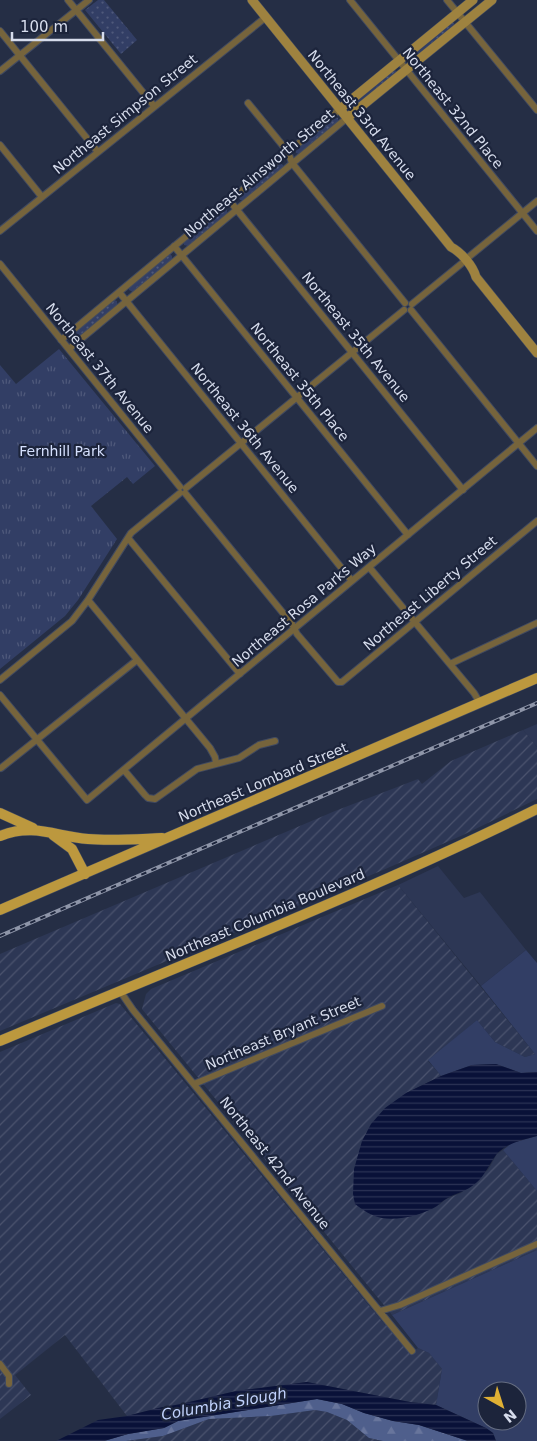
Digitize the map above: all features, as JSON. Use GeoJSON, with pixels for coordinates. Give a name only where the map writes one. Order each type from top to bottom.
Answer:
{"type":"FeatureCollection","features":[{"type":"Feature","properties":{"kind":"main road","name":"Northeast 33rd Avenue"},"geometry":{"type":"LineString","coordinates":[[252,0],[451,246],[457,250],[463,262],[474,271],[476,277],[537,352]]}},
{"type":"Feature","properties":{"kind":"main road","name":"Northeast Ainsworth Street"},"geometry":{"type":"LineString","coordinates":[[340,108],[473,0]]}},
{"type":"Feature","properties":{"kind":"main road","name":"Northeast Ainsworth Street"},"geometry":{"type":"LineString","coordinates":[[347,118],[492,0]]}},
{"type":"Feature","properties":{"kind":"main road","name":"Northeast Lombard Street"},"geometry":{"type":"LineString","coordinates":[[0,910],[537,678]]}},
{"type":"Feature","properties":{"kind":"main road","name":"Northeast Columbia Boulevard"},"geometry":{"type":"LineString","coordinates":[[0,1041],[416,866],[537,809]]}},
{"type":"Feature","properties":{"kind":"main road"},"geometry":{"type":"LineString","coordinates":[[0,813],[55,836],[68,845],[77,857],[85,874]]}},
{"type":"Feature","properties":{"kind":"main road"},"geometry":{"type":"LineString","coordinates":[[0,836],[23,830],[88,839],[125,840],[169,837]]}},
{"type":"Feature","properties":{"kind":"street"},"geometry":{"type":"LineString","coordinates":[[68,0],[154,106]]}},
{"type":"Feature","properties":{"kind":"street"},"geometry":{"type":"LineString","coordinates":[[0,71],[88,0]]}},
{"type":"Feature","properties":{"kind":"street","name":"Northeast 32nd Place"},"geometry":{"type":"LineString","coordinates":[[350,0],[537,232]]}},
{"type":"Feature","properties":{"kind":"street"},"geometry":{"type":"LineString","coordinates":[[447,0],[537,110]]}},
{"type":"Feature","properties":{"kind":"street","name":"Northeast Simpson Street"},"geometry":{"type":"LineString","coordinates":[[0,231],[266,17]]}},
{"type":"Feature","properties":{"kind":"street"},"geometry":{"type":"LineString","coordinates":[[0,30],[98,152]]}},
{"type":"Feature","properties":{"kind":"street"},"geometry":{"type":"LineString","coordinates":[[248,103],[288,152],[292,163],[537,466]]}},
{"type":"Feature","properties":{"kind":"street","name":"Northeast Ainsworth Street"},"geometry":{"type":"LineString","coordinates":[[61,340],[340,108]]}},
{"type":"Feature","properties":{"kind":"street","name":"Northeast Ainsworth Street"},"geometry":{"type":"LineString","coordinates":[[69,349],[347,118]]}},
{"type":"Feature","properties":{"kind":"street"},"geometry":{"type":"LineString","coordinates":[[0,145],[42,197]]}},
{"type":"Feature","properties":{"kind":"street","name":"Northeast 35th Avenue"},"geometry":{"type":"LineString","coordinates":[[229,200],[462,490]]}},
{"type":"Feature","properties":{"kind":"street"},"geometry":{"type":"LineString","coordinates":[[0,680],[66,626],[88,600],[137,527],[537,201]]}},
{"type":"Feature","properties":{"kind":"street","name":"Northeast 35th Place"},"geometry":{"type":"LineString","coordinates":[[174,246],[408,535]]}},
{"type":"Feature","properties":{"kind":"street","name":"Northeast 37th Avenue"},"geometry":{"type":"LineString","coordinates":[[0,264],[338,682]]}},
{"type":"Feature","properties":{"kind":"street","name":"Northeast 36th Avenue"},"geometry":{"type":"LineString","coordinates":[[119,292],[352,581]]}},
{"type":"Feature","properties":{"kind":"street","name":"Northeast Rosa Parks Way"},"geometry":{"type":"LineString","coordinates":[[37,740],[87,800],[537,428]]}},
{"type":"Feature","properties":{"kind":"street","name":"Northeast Liberty Street"},"geometry":{"type":"LineString","coordinates":[[338,682],[342,682],[537,521]]}},
{"type":"Feature","properties":{"kind":"street"},"geometry":{"type":"LineString","coordinates":[[128,538],[240,674]]}},
{"type":"Feature","properties":{"kind":"street"},"geometry":{"type":"LineString","coordinates":[[369,567],[474,693],[480,703]]}},
{"type":"Feature","properties":{"kind":"street"},"geometry":{"type":"LineString","coordinates":[[88,600],[210,748],[216,763]]}},
{"type":"Feature","properties":{"kind":"street"},"geometry":{"type":"LineString","coordinates":[[450,664],[537,623]]}},
{"type":"Feature","properties":{"kind":"street"},"geometry":{"type":"LineString","coordinates":[[1,768],[138,660]]}},
{"type":"Feature","properties":{"kind":"street"},"geometry":{"type":"LineString","coordinates":[[0,695],[37,740]]}},
{"type":"Feature","properties":{"kind":"street"},"geometry":{"type":"LineString","coordinates":[[124,770],[145,795],[155,799],[197,769],[239,758],[259,745],[275,741]]}},
{"type":"Feature","properties":{"kind":"street","name":"Northeast 42nd Avenue"},"geometry":{"type":"LineString","coordinates":[[120,991],[412,1351]]}},
{"type":"Feature","properties":{"kind":"street","name":"Northeast Bryant Street"},"geometry":{"type":"LineString","coordinates":[[194,1084],[382,1006]]}},
{"type":"Feature","properties":{"kind":"street"},"geometry":{"type":"LineString","coordinates":[[380,1311],[400,1305],[537,1244]]}},
{"type":"Feature","properties":{"kind":"street"},"geometry":{"type":"LineString","coordinates":[[0,1364],[9,1376],[9,1384]]}},
{"type":"Feature","properties":{"kind":"shaded area"},"geometry":{"type":"Polygon","coordinates":[[[537,724],[537,747],[523,730],[537,724]]]}},
{"type":"Feature","properties":{"kind":"shaded area"},"geometry":{"type":"Polygon","coordinates":[[[523,730],[537,747],[537,799],[463,835],[383,870],[0,1031],[0,954],[335,811],[418,779],[422,784],[451,761],[523,730]]]}},
{"type":"Feature","properties":{"kind":"shaded area"},"geometry":{"type":"Polygon","coordinates":[[[438,866],[464,898],[480,892],[526,950],[481,986],[398,885],[438,866]]]}},
{"type":"Feature","properties":{"kind":"shaded area"},"geometry":{"type":"Polygon","coordinates":[[[398,885],[535,1054],[525,1057],[495,1042],[477,1020],[428,1061],[441,1076],[406,1093],[439,1205],[446,1199],[461,1193],[488,1170],[497,1154],[503,1150],[537,1191],[537,1250],[392,1315],[142,1009],[146,994],[151,989],[398,885]]]}},
{"type":"Feature","properties":{"kind":"shaded area"},"geometry":{"type":"Polygon","coordinates":[[[116,1003],[120,1004],[385,1325],[389,1322],[414,1351],[418,1348],[429,1353],[442,1369],[436,1405],[410,1402],[307,1382],[236,1391],[127,1416],[65,1335],[15,1375],[31,1395],[0,1419],[0,1052],[116,1003]]]}},
{"type":"Feature","properties":{"kind":"shaded area"},"geometry":{"type":"Polygon","coordinates":[[[315,1410],[327,1412],[347,1420],[369,1438],[383,1441],[126,1441],[163,1436],[209,1419],[271,1416],[315,1410]]]}},
{"type":"Feature","properties":{"kind":"green space"},"geometry":{"type":"Polygon","coordinates":[[[98,0],[104,0],[137,40],[121,54],[85,10],[98,0]]]}},
{"type":"Feature","properties":{"kind":"green space"},"geometry":{"type":"Polygon","coordinates":[[[452,21],[456,26],[413,60],[411,59],[410,56],[452,21]]]}},
{"type":"Feature","properties":{"kind":"green space"},"geometry":{"type":"Polygon","coordinates":[[[394,69],[397,72],[352,109],[350,107],[350,105],[394,69]]]}},
{"type":"Feature","properties":{"kind":"green space"},"geometry":{"type":"Polygon","coordinates":[[[334,117],[338,118],[338,123],[300,154],[296,153],[295,149],[334,117]]]}},
{"type":"Feature","properties":{"kind":"green space"},"geometry":{"type":"Polygon","coordinates":[[[280,163],[283,165],[283,168],[243,200],[240,200],[239,196],[280,163]]]}},
{"type":"Feature","properties":{"kind":"green space"},"geometry":{"type":"Polygon","coordinates":[[[224,209],[227,210],[227,214],[188,246],[184,245],[184,241],[224,209]]]}},
{"type":"Feature","properties":{"kind":"green space"},"geometry":{"type":"Polygon","coordinates":[[[170,254],[172,260],[133,292],[129,290],[129,286],[170,254]]]}},
{"type":"Feature","properties":{"kind":"green space"},"geometry":{"type":"Polygon","coordinates":[[[114,300],[117,301],[117,306],[76,339],[70,339],[70,335],[114,300]]]}},
{"type":"Feature","properties":{"kind":"green space","name":"Fernhill Park"},"geometry":{"type":"Polygon","coordinates":[[[59,349],[155,466],[133,484],[127,477],[91,506],[117,539],[78,600],[65,616],[0,669],[0,365],[16,384],[59,349]]]}},
{"type":"Feature","properties":{"kind":"green space"},"geometry":{"type":"Polygon","coordinates":[[[526,950],[537,963],[537,1072],[521,1073],[496,1064],[472,1065],[441,1076],[428,1060],[477,1020],[495,1042],[525,1057],[535,1054],[481,986],[526,950]]]}},
{"type":"Feature","properties":{"kind":"green space"},"geometry":{"type":"Polygon","coordinates":[[[537,1136],[537,1191],[503,1150],[512,1143],[537,1136]]]}},
{"type":"Feature","properties":{"kind":"green space"},"geometry":{"type":"Polygon","coordinates":[[[537,1250],[537,1441],[496,1441],[490,1431],[527,1431],[527,1381],[477,1381],[477,1424],[436,1405],[442,1369],[429,1353],[418,1348],[392,1315],[537,1250]]]}},
{"type":"Feature","properties":{"kind":"green space"},"geometry":{"type":"Polygon","coordinates":[[[317,1399],[342,1404],[364,1413],[393,1421],[419,1425],[468,1441],[383,1441],[369,1438],[347,1420],[327,1412],[315,1410],[271,1416],[209,1419],[163,1436],[126,1441],[104,1441],[128,1434],[164,1428],[178,1421],[317,1399]]]}},
{"type":"Feature","properties":{"kind":"water"},"geometry":{"type":"Polygon","coordinates":[[[496,1064],[521,1073],[537,1072],[537,1136],[515,1142],[500,1151],[476,1183],[425,1212],[403,1218],[388,1219],[364,1211],[355,1204],[353,1194],[354,1169],[362,1141],[371,1124],[385,1108],[406,1093],[441,1076],[472,1065],[496,1064]]]}},
{"type":"Feature","properties":{"kind":"water","name":"Columbia Slough"},"geometry":{"type":"Polygon","coordinates":[[[307,1382],[410,1402],[436,1405],[477,1424],[477,1431],[490,1431],[496,1441],[468,1441],[419,1425],[393,1421],[364,1413],[342,1404],[317,1399],[178,1421],[164,1428],[128,1434],[104,1441],[56,1441],[98,1420],[127,1416],[236,1391],[307,1382]]]}},
{"type":"Feature","properties":{"kind":"railway"},"geometry":{"type":"LineString","coordinates":[[0,936],[537,703]]}}]}
